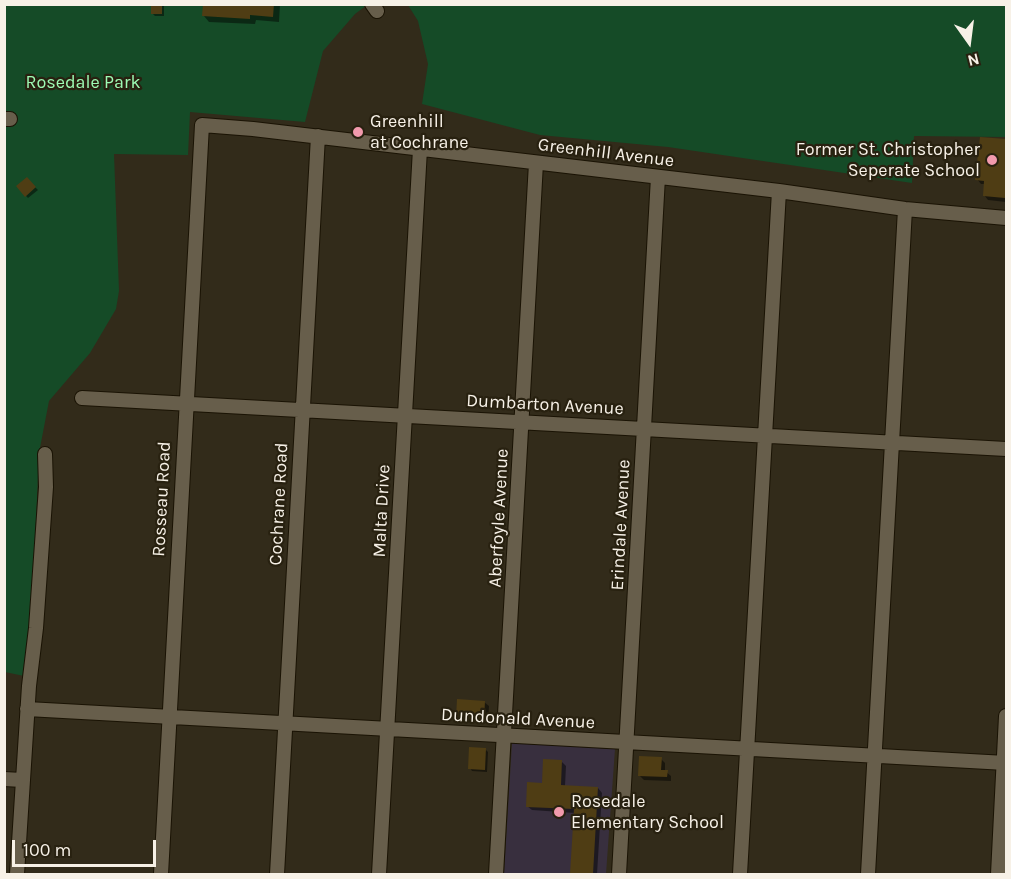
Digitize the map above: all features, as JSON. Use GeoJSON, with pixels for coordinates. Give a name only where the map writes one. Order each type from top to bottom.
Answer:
{"type":"FeatureCollection","features":[{"type":"Feature","properties":{"kind":"street","name":"Greenhill Avenue"},"geometry":{"type":"LineString","coordinates":[[202,125],[318,136],[779,191],[905,209],[1006,218]]}},
{"type":"Feature","properties":{"kind":"street","name":"Rosseau Road"},"geometry":{"type":"LineString","coordinates":[[161,874],[202,125]]}},
{"type":"Feature","properties":{"kind":"street","name":"Cochrane Road"},"geometry":{"type":"LineString","coordinates":[[277,874],[318,136]]}},
{"type":"Feature","properties":{"kind":"street","name":"Malta Drive"},"geometry":{"type":"LineString","coordinates":[[379,874],[420,149]]}},
{"type":"Feature","properties":{"kind":"street","name":"Aberfoyle Avenue"},"geometry":{"type":"LineString","coordinates":[[496,874],[536,163]]}},
{"type":"Feature","properties":{"kind":"street","name":"Erindale Avenue"},"geometry":{"type":"LineString","coordinates":[[619,874],[658,177]]}},
{"type":"Feature","properties":{"kind":"street"},"geometry":{"type":"LineString","coordinates":[[741,874],[779,191]]}},
{"type":"Feature","properties":{"kind":"street"},"geometry":{"type":"LineString","coordinates":[[868,874],[905,209]]}},
{"type":"Feature","properties":{"kind":"street","name":"Dumbarton Avenue"},"geometry":{"type":"LineString","coordinates":[[81,398],[1006,449]]}},
{"type":"Feature","properties":{"kind":"street"},"geometry":{"type":"LineString","coordinates":[[17,874],[27,710],[38,605],[46,487],[45,454]]}},
{"type":"Feature","properties":{"kind":"street","name":"Dundonald Avenue"},"geometry":{"type":"LineString","coordinates":[[27,710],[1005,763]]}},
{"type":"Feature","properties":{"kind":"street"},"geometry":{"type":"LineString","coordinates":[[998,874],[1006,716]]}},
{"type":"Feature","properties":{"kind":"street"},"geometry":{"type":"LineString","coordinates":[[4,779],[22,780]]}},
{"type":"Feature","properties":{"kind":"shaded area","name":"Rosedale Elementary School"},"geometry":{"type":"Polygon","coordinates":[[[512,743],[615,749],[606,874],[504,874],[512,743]]]}},
{"type":"Feature","properties":{"kind":"green space","name":"Rosedale Park"},"geometry":{"type":"Polygon","coordinates":[[[5,5],[367,5],[355,14],[323,51],[305,122],[190,112],[188,155],[114,154],[119,291],[116,309],[90,353],[49,401],[39,453],[31,636],[24,676],[5,672],[5,5]]]}},
{"type":"Feature","properties":{"kind":"green space"},"geometry":{"type":"Polygon","coordinates":[[[408,5],[1006,5],[1006,137],[914,136],[912,183],[668,147],[540,135],[422,104],[428,64],[418,21],[408,5]]]}},
{"type":"Feature","properties":{"kind":"building"},"geometry":{"type":"Polygon","coordinates":[[[151,4],[162,4],[162,14],[151,14],[151,4]]]}},
{"type":"Feature","properties":{"kind":"building"},"geometry":{"type":"Polygon","coordinates":[[[203,4],[274,4],[273,17],[250,15],[250,19],[202,16],[203,4]]]}},
{"type":"Feature","properties":{"kind":"building","name":"Former St. Christopher Seperate School"},"geometry":{"type":"Polygon","coordinates":[[[980,137],[1006,139],[1005,198],[983,196],[984,181],[975,180],[980,137]]]}},
{"type":"Feature","properties":{"kind":"building"},"geometry":{"type":"Polygon","coordinates":[[[27,177],[36,187],[25,197],[16,186],[27,177]]]}},
{"type":"Feature","properties":{"kind":"building"},"geometry":{"type":"Polygon","coordinates":[[[457,699],[485,701],[484,720],[456,718],[457,699]]]}},
{"type":"Feature","properties":{"kind":"building"},"geometry":{"type":"Polygon","coordinates":[[[469,747],[486,748],[485,770],[468,769],[469,747]]]}},
{"type":"Feature","properties":{"kind":"building"},"geometry":{"type":"Polygon","coordinates":[[[639,756],[662,757],[661,770],[668,770],[667,777],[638,776],[639,756]]]}},
{"type":"Feature","properties":{"kind":"building"},"geometry":{"type":"Polygon","coordinates":[[[543,759],[562,760],[561,785],[598,787],[593,874],[570,874],[574,809],[526,807],[527,782],[542,783],[543,759]]]}},
{"type":"Feature","properties":{"kind":"place","name":"Greenhill at Cochrane"},"geometry":{"type":"Point","coordinates":[358,132]}},
{"type":"Feature","properties":{"kind":"place","name":"Former St. Christopher Seperate School"},"geometry":{"type":"Point","coordinates":[992,160]}},
{"type":"Feature","properties":{"kind":"place","name":"Rosedale Elementary School"},"geometry":{"type":"Point","coordinates":[559,812]}}]}
